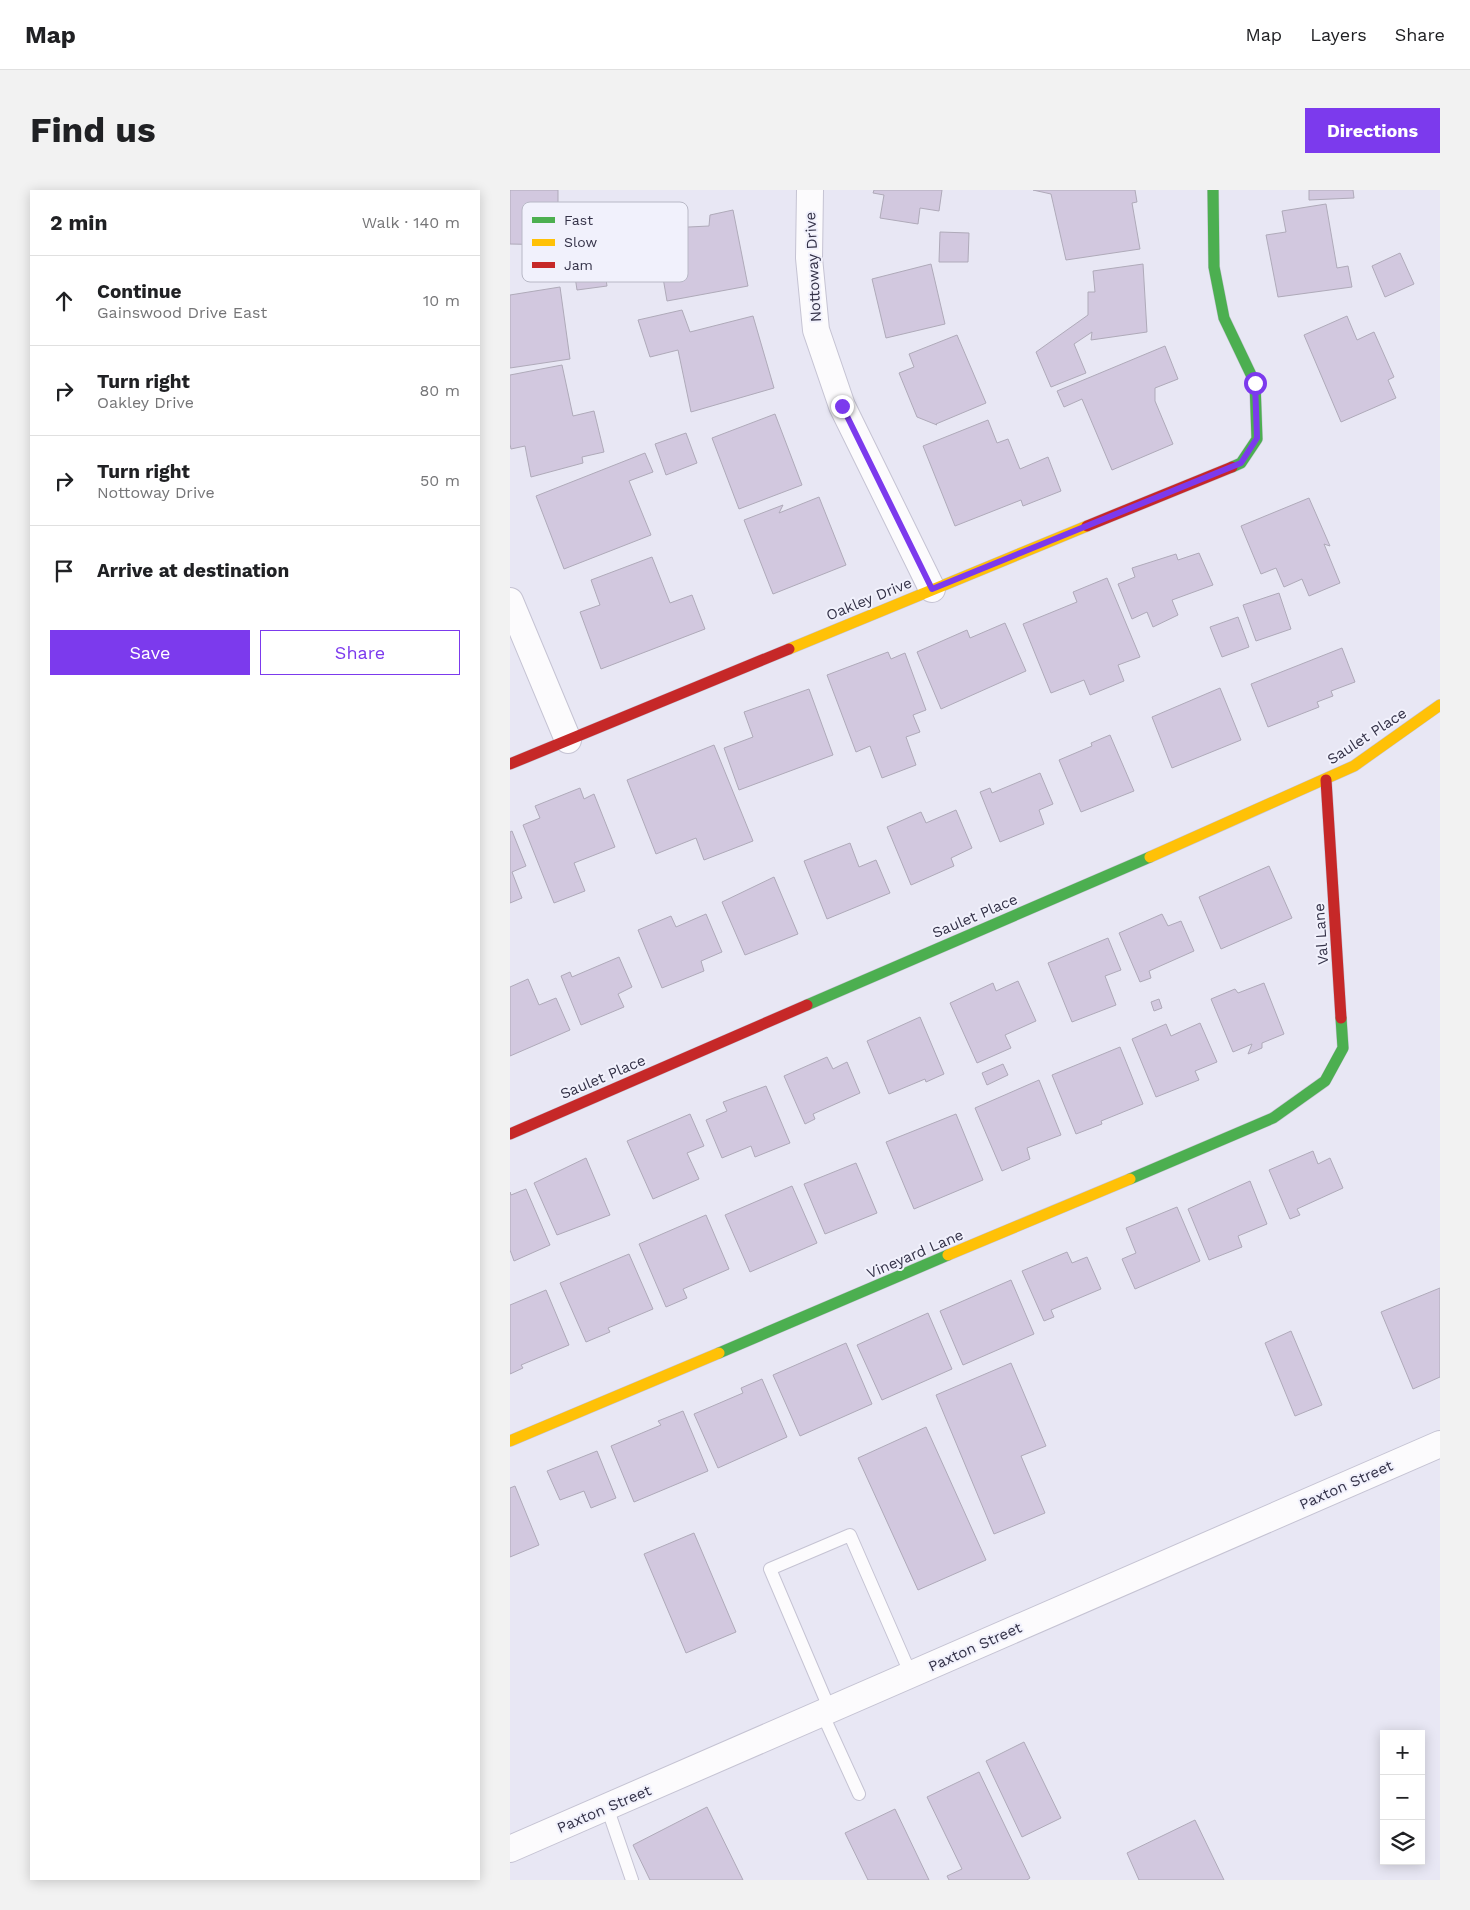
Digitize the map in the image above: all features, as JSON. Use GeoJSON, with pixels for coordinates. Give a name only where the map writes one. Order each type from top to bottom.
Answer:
{"type":"FeatureCollection","features":[{"type":"Feature","properties":{"kind":"street","name":"Nottoway Drive"},"geometry":{"type":"LineString","coordinates":[[810,190],[809,258],[816,330],[842,406],[932,589]]}},
{"type":"Feature","properties":{"kind":"street","name":"Oakley Drive"},"geometry":{"type":"LineString","coordinates":[[510,764],[1241,463],[1257,438],[1255,383],[1224,318],[1214,267],[1213,190]]}},
{"type":"Feature","properties":{"kind":"street"},"geometry":{"type":"LineString","coordinates":[[510,600],[568,740]]}},
{"type":"Feature","properties":{"kind":"street","name":"Saulet Place"},"geometry":{"type":"LineString","coordinates":[[510,1134],[1326,780],[1354,766],[1440,705]]}},
{"type":"Feature","properties":{"kind":"street","name":"Val Lane"},"geometry":{"type":"LineString","coordinates":[[1325,1082],[1343,1048],[1326,780]]}},
{"type":"Feature","properties":{"kind":"street","name":"Vineyard Lane"},"geometry":{"type":"LineString","coordinates":[[510,1442],[1273,1118],[1325,1082]]}},
{"type":"Feature","properties":{"kind":"street","name":"Paxton Street"},"geometry":{"type":"LineString","coordinates":[[510,1850],[1440,1444]]}},
{"type":"Feature","properties":{"kind":"lane"},"geometry":{"type":"LineString","coordinates":[[859,1794],[770,1568],[850,1535],[911,1675]]}},
{"type":"Feature","properties":{"kind":"lane"},"geometry":{"type":"LineString","coordinates":[[607,1808],[632,1880]]}},
{"type":"Feature","properties":{"kind":"building"},"geometry":{"type":"Polygon","coordinates":[[[510,190],[558,190],[558,202],[522,202],[522,244],[510,244],[510,190]]]}},
{"type":"Feature","properties":{"kind":"building"},"geometry":{"type":"Polygon","coordinates":[[[874,190],[942,190],[939,211],[920,208],[918,224],[880,218],[884,195],[873,193],[874,190]]]}},
{"type":"Feature","properties":{"kind":"building"},"geometry":{"type":"Polygon","coordinates":[[[1033,190],[1135,190],[1137,202],[1132,203],[1140,249],[1066,260],[1051,194],[1033,190]]]}},
{"type":"Feature","properties":{"kind":"building"},"geometry":{"type":"Polygon","coordinates":[[[1309,190],[1353,190],[1354,198],[1309,200],[1309,190]]]}},
{"type":"Feature","properties":{"kind":"building"},"geometry":{"type":"Polygon","coordinates":[[[1326,204],[1337,268],[1348,266],[1352,287],[1278,297],[1266,235],[1286,232],[1282,211],[1326,204]]]}},
{"type":"Feature","properties":{"kind":"building"},"geometry":{"type":"Polygon","coordinates":[[[733,210],[748,286],[667,301],[664,282],[688,282],[688,227],[709,226],[710,215],[733,210]]]}},
{"type":"Feature","properties":{"kind":"building"},"geometry":{"type":"Polygon","coordinates":[[[940,232],[969,233],[968,262],[939,262],[940,232]]]}},
{"type":"Feature","properties":{"kind":"building"},"geometry":{"type":"Polygon","coordinates":[[[1400,253],[1414,284],[1385,297],[1372,266],[1400,253]]]}},
{"type":"Feature","properties":{"kind":"building"},"geometry":{"type":"Polygon","coordinates":[[[931,264],[945,324],[886,338],[872,279],[931,264]]]}},
{"type":"Feature","properties":{"kind":"building"},"geometry":{"type":"Polygon","coordinates":[[[1143,264],[1147,332],[1091,340],[1092,332],[1074,344],[1086,373],[1051,387],[1036,352],[1088,315],[1088,292],[1095,292],[1093,271],[1143,264]]]}},
{"type":"Feature","properties":{"kind":"building"},"geometry":{"type":"Polygon","coordinates":[[[576,282],[606,282],[607,286],[577,290],[576,282]]]}},
{"type":"Feature","properties":{"kind":"building"},"geometry":{"type":"Polygon","coordinates":[[[560,287],[570,359],[510,368],[510,295],[560,287]]]}},
{"type":"Feature","properties":{"kind":"building"},"geometry":{"type":"Polygon","coordinates":[[[682,310],[690,332],[753,316],[774,388],[691,412],[678,350],[650,357],[638,320],[682,310]]]}},
{"type":"Feature","properties":{"kind":"building"},"geometry":{"type":"Polygon","coordinates":[[[1347,316],[1357,340],[1374,332],[1394,377],[1388,380],[1396,398],[1341,422],[1304,335],[1347,316]]]}},
{"type":"Feature","properties":{"kind":"building"},"geometry":{"type":"Polygon","coordinates":[[[957,335],[986,403],[937,425],[917,417],[899,373],[914,367],[909,354],[957,335]]]}},
{"type":"Feature","properties":{"kind":"building"},"geometry":{"type":"Polygon","coordinates":[[[1165,346],[1178,379],[1155,388],[1155,401],[1173,444],[1112,470],[1082,399],[1064,407],[1057,391],[1165,346]]]}},
{"type":"Feature","properties":{"kind":"building"},"geometry":{"type":"Polygon","coordinates":[[[562,365],[573,416],[594,411],[604,452],[582,457],[583,463],[531,477],[525,446],[511,449],[510,375],[562,365]]]}},
{"type":"Feature","properties":{"kind":"building"},"geometry":{"type":"Polygon","coordinates":[[[775,414],[802,485],[739,509],[712,438],[775,414]]]}},
{"type":"Feature","properties":{"kind":"building"},"geometry":{"type":"Polygon","coordinates":[[[988,420],[997,443],[1008,439],[1020,469],[1048,457],[1061,491],[1023,506],[1021,500],[955,526],[923,446],[988,420]]]}},
{"type":"Feature","properties":{"kind":"building"},"geometry":{"type":"Polygon","coordinates":[[[686,433],[697,463],[666,475],[655,444],[686,433]]]}},
{"type":"Feature","properties":{"kind":"building"},"geometry":{"type":"Polygon","coordinates":[[[645,453],[653,472],[629,481],[651,535],[564,569],[536,496],[645,453]]]}},
{"type":"Feature","properties":{"kind":"building"},"geometry":{"type":"Polygon","coordinates":[[[819,497],[846,565],[773,594],[744,520],[783,505],[779,513],[819,497]]]}},
{"type":"Feature","properties":{"kind":"building"},"geometry":{"type":"Polygon","coordinates":[[[1309,498],[1330,546],[1324,544],[1340,583],[1309,596],[1302,579],[1284,587],[1276,568],[1261,574],[1241,526],[1309,498]]]}},
{"type":"Feature","properties":{"kind":"building"},"geometry":{"type":"Polygon","coordinates":[[[1199,553],[1213,585],[1172,600],[1178,615],[1153,627],[1147,612],[1132,619],[1118,584],[1135,577],[1132,568],[1176,554],[1178,560],[1199,553]]]}},
{"type":"Feature","properties":{"kind":"building"},"geometry":{"type":"Polygon","coordinates":[[[652,557],[670,603],[692,595],[705,629],[601,669],[580,612],[600,605],[591,580],[652,557]]]}},
{"type":"Feature","properties":{"kind":"building"},"geometry":{"type":"Polygon","coordinates":[[[1107,578],[1140,657],[1118,665],[1124,681],[1090,695],[1084,680],[1051,693],[1023,624],[1077,602],[1073,592],[1107,578]]]}},
{"type":"Feature","properties":{"kind":"building"},"geometry":{"type":"Polygon","coordinates":[[[1279,593],[1291,629],[1256,641],[1243,605],[1279,593]]]}},
{"type":"Feature","properties":{"kind":"building"},"geometry":{"type":"Polygon","coordinates":[[[1238,617],[1249,647],[1222,657],[1210,627],[1238,617]]]}},
{"type":"Feature","properties":{"kind":"building"},"geometry":{"type":"Polygon","coordinates":[[[1005,623],[1026,671],[941,709],[917,652],[967,630],[970,638],[1005,623]]]}},
{"type":"Feature","properties":{"kind":"building"},"geometry":{"type":"Polygon","coordinates":[[[1342,648],[1355,682],[1331,691],[1333,696],[1317,702],[1319,707],[1268,727],[1251,684],[1342,648]]]}},
{"type":"Feature","properties":{"kind":"building"},"geometry":{"type":"Polygon","coordinates":[[[888,652],[891,659],[905,653],[926,710],[913,715],[920,732],[906,737],[916,765],[882,778],[870,746],[856,752],[827,675],[888,652]]]}},
{"type":"Feature","properties":{"kind":"building"},"geometry":{"type":"Polygon","coordinates":[[[1220,688],[1241,740],[1172,768],[1152,717],[1220,688]]]}},
{"type":"Feature","properties":{"kind":"building"},"geometry":{"type":"Polygon","coordinates":[[[809,689],[833,755],[739,790],[724,748],[753,737],[744,712],[809,689]]]}},
{"type":"Feature","properties":{"kind":"building"},"geometry":{"type":"Polygon","coordinates":[[[1110,735],[1134,791],[1081,812],[1059,760],[1092,746],[1091,743],[1110,735]]]}},
{"type":"Feature","properties":{"kind":"building"},"geometry":{"type":"Polygon","coordinates":[[[714,745],[753,841],[704,860],[696,838],[656,854],[627,780],[714,745]]]}},
{"type":"Feature","properties":{"kind":"building"},"geometry":{"type":"Polygon","coordinates":[[[1040,773],[1053,804],[1039,810],[1044,824],[1000,842],[980,792],[990,788],[992,793],[1040,773]]]}},
{"type":"Feature","properties":{"kind":"building"},"geometry":{"type":"Polygon","coordinates":[[[580,788],[584,799],[594,794],[615,847],[574,863],[585,891],[554,903],[523,825],[540,818],[535,806],[580,788]]]}},
{"type":"Feature","properties":{"kind":"building"},"geometry":{"type":"Polygon","coordinates":[[[956,810],[972,848],[951,858],[954,866],[911,885],[887,827],[921,812],[926,823],[956,810]]]}},
{"type":"Feature","properties":{"kind":"building"},"geometry":{"type":"Polygon","coordinates":[[[512,831],[526,866],[512,872],[522,898],[510,903],[510,832],[512,831]]]}},
{"type":"Feature","properties":{"kind":"building"},"geometry":{"type":"Polygon","coordinates":[[[850,843],[859,867],[876,860],[890,893],[827,919],[804,861],[850,843]]]}},
{"type":"Feature","properties":{"kind":"building"},"geometry":{"type":"Polygon","coordinates":[[[1269,866],[1292,918],[1221,949],[1199,897],[1269,866]]]}},
{"type":"Feature","properties":{"kind":"building"},"geometry":{"type":"Polygon","coordinates":[[[774,877],[798,934],[745,955],[722,902],[774,877]]]}},
{"type":"Feature","properties":{"kind":"building"},"geometry":{"type":"Polygon","coordinates":[[[706,914],[722,952],[701,961],[704,971],[662,988],[638,930],[671,916],[676,927],[706,914]]]}},
{"type":"Feature","properties":{"kind":"building"},"geometry":{"type":"Polygon","coordinates":[[[1162,914],[1168,926],[1181,921],[1194,951],[1149,971],[1151,978],[1140,982],[1119,933],[1162,914]]]}},
{"type":"Feature","properties":{"kind":"building"},"geometry":{"type":"Polygon","coordinates":[[[1108,938],[1121,970],[1105,976],[1116,1005],[1072,1022],[1048,963],[1108,938]]]}},
{"type":"Feature","properties":{"kind":"building"},"geometry":{"type":"Polygon","coordinates":[[[619,957],[632,987],[618,994],[624,1007],[581,1025],[561,976],[570,972],[572,977],[619,957]]]}},
{"type":"Feature","properties":{"kind":"building"},"geometry":{"type":"Polygon","coordinates":[[[528,979],[539,1005],[556,998],[570,1030],[510,1056],[510,987],[528,979]]]}},
{"type":"Feature","properties":{"kind":"building"},"geometry":{"type":"Polygon","coordinates":[[[1018,981],[1036,1021],[1005,1035],[1011,1048],[977,1063],[950,1003],[993,983],[996,991],[1018,981]]]}},
{"type":"Feature","properties":{"kind":"building"},"geometry":{"type":"Polygon","coordinates":[[[1264,983],[1284,1034],[1262,1043],[1262,1048],[1248,1054],[1252,1044],[1233,1052],[1211,999],[1235,989],[1238,993],[1264,983]]]}},
{"type":"Feature","properties":{"kind":"building"},"geometry":{"type":"Polygon","coordinates":[[[1159,999],[1162,1008],[1154,1011],[1151,1002],[1159,999]]]}},
{"type":"Feature","properties":{"kind":"building"},"geometry":{"type":"Polygon","coordinates":[[[920,1017],[944,1074],[926,1082],[925,1079],[889,1094],[867,1041],[920,1017]]]}},
{"type":"Feature","properties":{"kind":"building"},"geometry":{"type":"Polygon","coordinates":[[[1200,1023],[1217,1062],[1195,1071],[1199,1080],[1156,1097],[1132,1039],[1166,1024],[1171,1036],[1200,1023]]]}},
{"type":"Feature","properties":{"kind":"building"},"geometry":{"type":"Polygon","coordinates":[[[1120,1047],[1143,1104],[1101,1121],[1102,1124],[1076,1134],[1052,1075],[1120,1047]]]}},
{"type":"Feature","properties":{"kind":"building"},"geometry":{"type":"Polygon","coordinates":[[[827,1057],[833,1069],[847,1062],[860,1093],[813,1114],[815,1119],[805,1124],[784,1076],[827,1057]]]}},
{"type":"Feature","properties":{"kind":"building"},"geometry":{"type":"Polygon","coordinates":[[[1003,1064],[1008,1075],[987,1085],[982,1073],[1003,1064]]]}},
{"type":"Feature","properties":{"kind":"building"},"geometry":{"type":"Polygon","coordinates":[[[1039,1080],[1061,1135],[1027,1148],[1030,1159],[1002,1171],[975,1108],[1039,1080]]]}},
{"type":"Feature","properties":{"kind":"building"},"geometry":{"type":"Polygon","coordinates":[[[766,1086],[790,1143],[755,1157],[751,1146],[722,1158],[706,1120],[727,1111],[723,1102],[766,1086]]]}},
{"type":"Feature","properties":{"kind":"building"},"geometry":{"type":"Polygon","coordinates":[[[690,1114],[704,1146],[687,1153],[699,1179],[653,1199],[627,1141],[690,1114]]]}},
{"type":"Feature","properties":{"kind":"building"},"geometry":{"type":"Polygon","coordinates":[[[956,1114],[983,1180],[914,1209],[886,1142],[956,1114]]]}},
{"type":"Feature","properties":{"kind":"building"},"geometry":{"type":"Polygon","coordinates":[[[1313,1151],[1318,1164],[1330,1158],[1343,1188],[1297,1209],[1300,1215],[1290,1219],[1269,1170],[1313,1151]]]}},
{"type":"Feature","properties":{"kind":"building"},"geometry":{"type":"Polygon","coordinates":[[[586,1158],[610,1215],[557,1235],[534,1183],[586,1158]]]}},
{"type":"Feature","properties":{"kind":"building"},"geometry":{"type":"Polygon","coordinates":[[[856,1163],[877,1213],[825,1234],[804,1184],[856,1163]]]}},
{"type":"Feature","properties":{"kind":"building"},"geometry":{"type":"Polygon","coordinates":[[[1250,1181],[1267,1224],[1238,1236],[1242,1247],[1209,1260],[1188,1209],[1250,1181]]]}},
{"type":"Feature","properties":{"kind":"building"},"geometry":{"type":"Polygon","coordinates":[[[792,1186],[817,1243],[750,1272],[725,1215],[792,1186]]]}},
{"type":"Feature","properties":{"kind":"building"},"geometry":{"type":"Polygon","coordinates":[[[526,1189],[550,1245],[514,1261],[510,1250],[510,1192],[511,1195],[526,1189]]]}},
{"type":"Feature","properties":{"kind":"building"},"geometry":{"type":"Polygon","coordinates":[[[1177,1207],[1200,1261],[1135,1289],[1122,1259],[1136,1253],[1126,1228],[1177,1207]]]}},
{"type":"Feature","properties":{"kind":"building"},"geometry":{"type":"Polygon","coordinates":[[[706,1215],[729,1269],[683,1289],[687,1298],[666,1307],[639,1244],[706,1215]]]}},
{"type":"Feature","properties":{"kind":"building"},"geometry":{"type":"Polygon","coordinates":[[[1067,1252],[1072,1263],[1087,1257],[1101,1289],[1051,1310],[1054,1317],[1044,1321],[1022,1271],[1067,1252]]]}},
{"type":"Feature","properties":{"kind":"building"},"geometry":{"type":"Polygon","coordinates":[[[629,1254],[653,1309],[608,1328],[610,1332],[586,1342],[560,1283],[629,1254]]]}},
{"type":"Feature","properties":{"kind":"building"},"geometry":{"type":"Polygon","coordinates":[[[1011,1280],[1034,1334],[963,1365],[940,1311],[1011,1280]]]}},
{"type":"Feature","properties":{"kind":"building"},"geometry":{"type":"Polygon","coordinates":[[[1440,1288],[1440,1377],[1413,1389],[1381,1312],[1440,1288]]]}},
{"type":"Feature","properties":{"kind":"building"},"geometry":{"type":"Polygon","coordinates":[[[546,1290],[569,1345],[521,1365],[523,1368],[510,1374],[510,1305],[546,1290]]]}},
{"type":"Feature","properties":{"kind":"building"},"geometry":{"type":"Polygon","coordinates":[[[928,1313],[952,1369],[882,1400],[857,1345],[928,1313]]]}},
{"type":"Feature","properties":{"kind":"building"},"geometry":{"type":"Polygon","coordinates":[[[1291,1331],[1322,1405],[1295,1416],[1265,1343],[1291,1331]]]}},
{"type":"Feature","properties":{"kind":"building"},"geometry":{"type":"Polygon","coordinates":[[[846,1343],[872,1404],[800,1436],[773,1375],[846,1343]]]}},
{"type":"Feature","properties":{"kind":"building"},"geometry":{"type":"Polygon","coordinates":[[[1011,1363],[1046,1446],[1021,1456],[1045,1513],[994,1534],[936,1395],[1011,1363]]]}},
{"type":"Feature","properties":{"kind":"building"},"geometry":{"type":"Polygon","coordinates":[[[762,1379],[787,1437],[718,1468],[694,1414],[743,1393],[741,1388],[762,1379]]]}},
{"type":"Feature","properties":{"kind":"building"},"geometry":{"type":"Polygon","coordinates":[[[683,1411],[708,1471],[634,1502],[611,1446],[661,1425],[658,1421],[683,1411]]]}},
{"type":"Feature","properties":{"kind":"building"},"geometry":{"type":"Polygon","coordinates":[[[926,1427],[986,1560],[918,1590],[858,1458],[926,1427]]]}},
{"type":"Feature","properties":{"kind":"building"},"geometry":{"type":"Polygon","coordinates":[[[597,1451],[616,1498],[591,1508],[584,1491],[560,1500],[547,1471],[597,1451]]]}},
{"type":"Feature","properties":{"kind":"building"},"geometry":{"type":"Polygon","coordinates":[[[515,1486],[539,1545],[510,1557],[510,1488],[515,1486]]]}},
{"type":"Feature","properties":{"kind":"building"},"geometry":{"type":"Polygon","coordinates":[[[694,1533],[736,1632],[686,1653],[644,1554],[694,1533]]]}},
{"type":"Feature","properties":{"kind":"building"},"geometry":{"type":"Polygon","coordinates":[[[1024,1742],[1061,1818],[1022,1837],[986,1761],[1024,1742]]]}},
{"type":"Feature","properties":{"kind":"building"},"geometry":{"type":"Polygon","coordinates":[[[979,1772],[1030,1878],[1027,1880],[949,1880],[947,1876],[962,1869],[927,1797],[979,1772]]]}},
{"type":"Feature","properties":{"kind":"building"},"geometry":{"type":"Polygon","coordinates":[[[707,1807],[743,1880],[650,1880],[633,1845],[707,1807]]]}},
{"type":"Feature","properties":{"kind":"building"},"geometry":{"type":"Polygon","coordinates":[[[895,1809],[929,1880],[868,1880],[845,1833],[895,1809]]]}},
{"type":"Feature","properties":{"kind":"building"},"geometry":{"type":"Polygon","coordinates":[[[1195,1820],[1224,1880],[1139,1880],[1127,1853],[1195,1820]]]}},
{"type":"Feature","properties":{"kind":"traffic: fast"},"geometry":{"type":"LineString","coordinates":[[1213,190],[1214,267],[1224,318],[1255,383],[1257,439],[1241,463],[1232,467]]}},
{"type":"Feature","properties":{"kind":"traffic: fast"},"geometry":{"type":"LineString","coordinates":[[807,1005],[1150,857]]}},
{"type":"Feature","properties":{"kind":"traffic: fast"},"geometry":{"type":"LineString","coordinates":[[1130,1179],[1273,1118],[1325,1081],[1343,1048],[1341,1018]]}},
{"type":"Feature","properties":{"kind":"traffic: fast"},"geometry":{"type":"LineString","coordinates":[[719,1353],[948,1255]]}},
{"type":"Feature","properties":{"kind":"traffic: slow"},"geometry":{"type":"LineString","coordinates":[[789,649],[1087,526]]}},
{"type":"Feature","properties":{"kind":"traffic: slow"},"geometry":{"type":"LineString","coordinates":[[1150,857],[1354,766],[1440,705]]}},
{"type":"Feature","properties":{"kind":"traffic: slow"},"geometry":{"type":"LineString","coordinates":[[948,1255],[1130,1179]]}},
{"type":"Feature","properties":{"kind":"traffic: slow"},"geometry":{"type":"LineString","coordinates":[[510,1441],[719,1353]]}},
{"type":"Feature","properties":{"kind":"traffic: jam"},"geometry":{"type":"LineString","coordinates":[[1087,526],[1232,467]]}},
{"type":"Feature","properties":{"kind":"traffic: jam"},"geometry":{"type":"LineString","coordinates":[[510,764],[789,649]]}},
{"type":"Feature","properties":{"kind":"traffic: jam"},"geometry":{"type":"LineString","coordinates":[[1326,780],[1341,1018]]}},
{"type":"Feature","properties":{"kind":"traffic: jam"},"geometry":{"type":"LineString","coordinates":[[510,1134],[807,1005]]}},
{"type":"Feature","properties":{"kind":"route"},"geometry":{"type":"LineString","coordinates":[[842,406],[932,589],[1241,463],[1257,438],[1255,383]]}}]}
